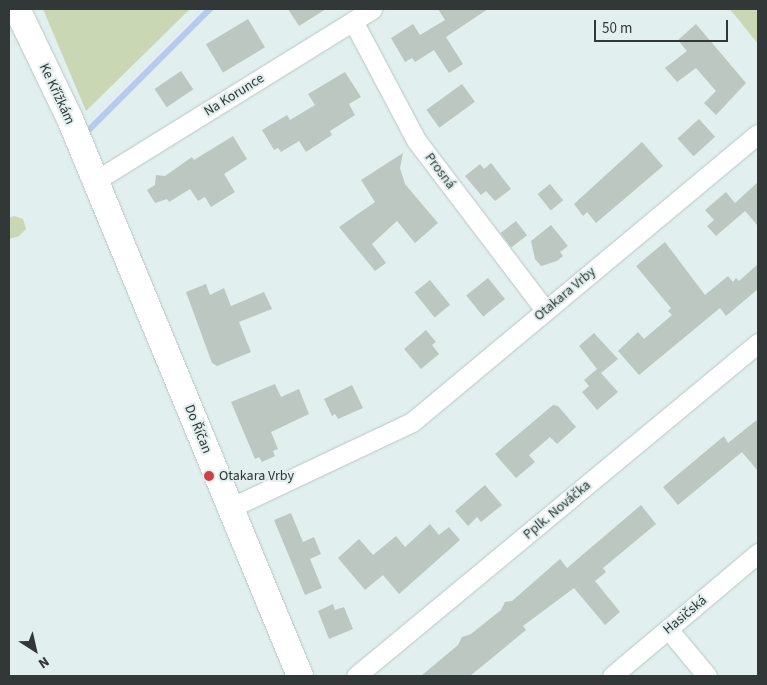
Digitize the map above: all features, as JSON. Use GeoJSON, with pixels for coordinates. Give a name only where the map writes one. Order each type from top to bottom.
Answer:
{"type":"FeatureCollection","features":[{"type":"Feature","properties":{"kind":"street","name":"Ke Křížkám"},"geometry":{"type":"LineString","coordinates":[[17,9],[95,181]]}},
{"type":"Feature","properties":{"kind":"street","name":"Na Korunce"},"geometry":{"type":"LineString","coordinates":[[95,181],[372,9]]}},
{"type":"Feature","properties":{"kind":"street","name":"Prosná"},"geometry":{"type":"LineString","coordinates":[[353,21],[416,140],[545,310]]}},
{"type":"Feature","properties":{"kind":"street","name":"Otakara Vrby"},"geometry":{"type":"LineString","coordinates":[[230,508],[412,422],[758,134]]}},
{"type":"Feature","properties":{"kind":"street","name":"Do Říčan"},"geometry":{"type":"LineString","coordinates":[[95,181],[300,676]]}},
{"type":"Feature","properties":{"kind":"street","name":"Pplk. Nováčka"},"geometry":{"type":"LineString","coordinates":[[356,676],[758,343]]}},
{"type":"Feature","properties":{"kind":"street","name":"Hasičská"},"geometry":{"type":"LineString","coordinates":[[612,676],[758,554]]}},
{"type":"Feature","properties":{"kind":"street"},"geometry":{"type":"LineString","coordinates":[[668,629],[707,676]]}},
{"type":"Feature","properties":{"kind":"green space"},"geometry":{"type":"Polygon","coordinates":[[[43,9],[190,9],[86,111],[43,9]]]}},
{"type":"Feature","properties":{"kind":"green space"},"geometry":{"type":"Polygon","coordinates":[[[729,9],[758,9],[758,44],[734,14],[729,9]]]}},
{"type":"Feature","properties":{"kind":"green space"},"geometry":{"type":"Polygon","coordinates":[[[14,216],[23,219],[26,229],[19,236],[9,239],[9,218],[14,216]]]}},
{"type":"Feature","properties":{"kind":"building"},"geometry":{"type":"Polygon","coordinates":[[[288,9],[326,9],[299,26],[288,9]]]}},
{"type":"Feature","properties":{"kind":"building"},"geometry":{"type":"Polygon","coordinates":[[[438,9],[488,9],[446,37],[463,64],[449,73],[434,50],[415,62],[412,58],[405,62],[391,38],[413,24],[420,35],[445,20],[438,9]]]}},
{"type":"Feature","properties":{"kind":"building"},"geometry":{"type":"Polygon","coordinates":[[[248,19],[265,47],[223,73],[206,44],[248,19]]]}},
{"type":"Feature","properties":{"kind":"building"},"geometry":{"type":"Polygon","coordinates":[[[696,24],[746,83],[716,115],[704,103],[716,91],[696,68],[677,82],[665,68],[687,51],[678,40],[696,24]]]}},
{"type":"Feature","properties":{"kind":"building"},"geometry":{"type":"Polygon","coordinates":[[[181,71],[193,89],[167,107],[154,89],[181,71]]]}},
{"type":"Feature","properties":{"kind":"building"},"geometry":{"type":"Polygon","coordinates":[[[345,72],[361,97],[349,104],[355,115],[330,131],[332,135],[306,152],[299,141],[281,152],[278,148],[274,150],[262,130],[287,115],[290,120],[315,105],[308,94],[345,72]]]}},
{"type":"Feature","properties":{"kind":"building"},"geometry":{"type":"Polygon","coordinates":[[[462,84],[475,102],[439,128],[426,110],[462,84]]]}},
{"type":"Feature","properties":{"kind":"building"},"geometry":{"type":"Polygon","coordinates":[[[699,119],[715,137],[694,156],[677,138],[699,119]]]}},
{"type":"Feature","properties":{"kind":"building"},"geometry":{"type":"Polygon","coordinates":[[[233,136],[247,159],[224,174],[235,192],[211,207],[205,197],[198,201],[190,189],[169,202],[167,199],[155,203],[147,190],[155,185],[156,175],[165,176],[192,157],[194,160],[233,136]]]}},
{"type":"Feature","properties":{"kind":"building"},"geometry":{"type":"Polygon","coordinates":[[[642,142],[663,166],[596,223],[587,212],[583,216],[574,204],[642,142]]]}},
{"type":"Feature","properties":{"kind":"building"},"geometry":{"type":"Polygon","coordinates":[[[403,153],[400,168],[405,184],[438,223],[415,243],[397,221],[372,244],[386,263],[375,271],[339,227],[375,202],[361,180],[403,153]]]}},
{"type":"Feature","properties":{"kind":"building"},"geometry":{"type":"Polygon","coordinates":[[[491,163],[511,189],[495,201],[486,191],[481,195],[465,176],[480,164],[484,169],[491,163]]]}},
{"type":"Feature","properties":{"kind":"building"},"geometry":{"type":"Polygon","coordinates":[[[758,182],[758,226],[745,211],[716,236],[707,226],[714,220],[705,210],[726,192],[735,203],[758,182]]]}},
{"type":"Feature","properties":{"kind":"building"},"geometry":{"type":"Polygon","coordinates":[[[550,184],[563,200],[551,210],[538,194],[550,184]]]}},
{"type":"Feature","properties":{"kind":"building"},"geometry":{"type":"Polygon","coordinates":[[[516,221],[527,235],[511,247],[500,233],[516,221]]]}},
{"type":"Feature","properties":{"kind":"building"},"geometry":{"type":"Polygon","coordinates":[[[551,225],[568,246],[560,252],[563,256],[557,261],[541,266],[535,259],[531,241],[551,225]]]}},
{"type":"Feature","properties":{"kind":"building"},"geometry":{"type":"Polygon","coordinates":[[[665,242],[705,295],[728,276],[733,282],[736,278],[739,281],[758,264],[758,289],[726,316],[720,308],[639,375],[618,351],[638,332],[644,339],[672,315],[668,311],[671,308],[636,266],[665,242]]]}},
{"type":"Feature","properties":{"kind":"building"},"geometry":{"type":"Polygon","coordinates":[[[488,278],[505,299],[483,317],[466,296],[488,278]]]}},
{"type":"Feature","properties":{"kind":"building"},"geometry":{"type":"Polygon","coordinates":[[[430,280],[450,305],[435,317],[414,293],[430,280]]]}},
{"type":"Feature","properties":{"kind":"building"},"geometry":{"type":"Polygon","coordinates":[[[206,284],[210,295],[224,288],[231,306],[264,292],[272,309],[239,322],[251,352],[217,366],[212,363],[186,292],[206,284]]]}},
{"type":"Feature","properties":{"kind":"building"},"geometry":{"type":"Polygon","coordinates":[[[426,330],[436,342],[432,345],[439,354],[421,369],[404,349],[426,330]]]}},
{"type":"Feature","properties":{"kind":"building"},"geometry":{"type":"Polygon","coordinates":[[[594,333],[618,359],[601,373],[618,392],[597,410],[582,392],[589,386],[584,380],[597,369],[579,346],[594,333]]]}},
{"type":"Feature","properties":{"kind":"building"},"geometry":{"type":"Polygon","coordinates":[[[275,384],[281,397],[299,389],[309,414],[271,432],[278,449],[273,451],[275,456],[262,462],[259,457],[255,459],[231,402],[275,384]]]}},
{"type":"Feature","properties":{"kind":"building"},"geometry":{"type":"Polygon","coordinates":[[[352,385],[363,408],[338,419],[335,414],[332,416],[324,399],[352,385]]]}},
{"type":"Feature","properties":{"kind":"building"},"geometry":{"type":"Polygon","coordinates":[[[553,405],[558,406],[576,427],[557,444],[550,437],[529,455],[535,462],[516,478],[495,454],[553,405]]]}},
{"type":"Feature","properties":{"kind":"building"},"geometry":{"type":"Polygon","coordinates":[[[758,419],[758,471],[742,452],[678,505],[663,487],[724,436],[728,443],[758,419]]]}},
{"type":"Feature","properties":{"kind":"building"},"geometry":{"type":"Polygon","coordinates":[[[485,485],[502,505],[481,522],[477,517],[468,526],[455,511],[485,485]]]}},
{"type":"Feature","properties":{"kind":"building"},"geometry":{"type":"Polygon","coordinates":[[[641,505],[656,524],[603,568],[606,572],[595,581],[620,612],[605,625],[574,588],[523,626],[526,630],[470,676],[421,676],[458,645],[462,637],[471,634],[501,610],[505,602],[512,601],[560,559],[567,568],[641,505]]]}},
{"type":"Feature","properties":{"kind":"building"},"geometry":{"type":"Polygon","coordinates":[[[291,513],[303,542],[314,537],[321,554],[310,559],[322,588],[305,595],[274,520],[291,513]]]}},
{"type":"Feature","properties":{"kind":"building"},"geometry":{"type":"Polygon","coordinates":[[[430,524],[439,535],[449,527],[460,540],[399,594],[383,575],[365,590],[338,558],[359,539],[373,555],[396,536],[405,547],[430,524]]]}},
{"type":"Feature","properties":{"kind":"building"},"geometry":{"type":"Polygon","coordinates":[[[333,604],[335,610],[344,607],[353,629],[329,639],[318,611],[333,604]]]}},
{"type":"Feature","properties":{"kind":"waterway"},"geometry":{"type":"LineString","coordinates":[[89,130],[210,9]]}},
{"type":"Feature","properties":{"kind":"place","name":"Otakara Vrby"},"geometry":{"type":"Point","coordinates":[209,476]}}]}
